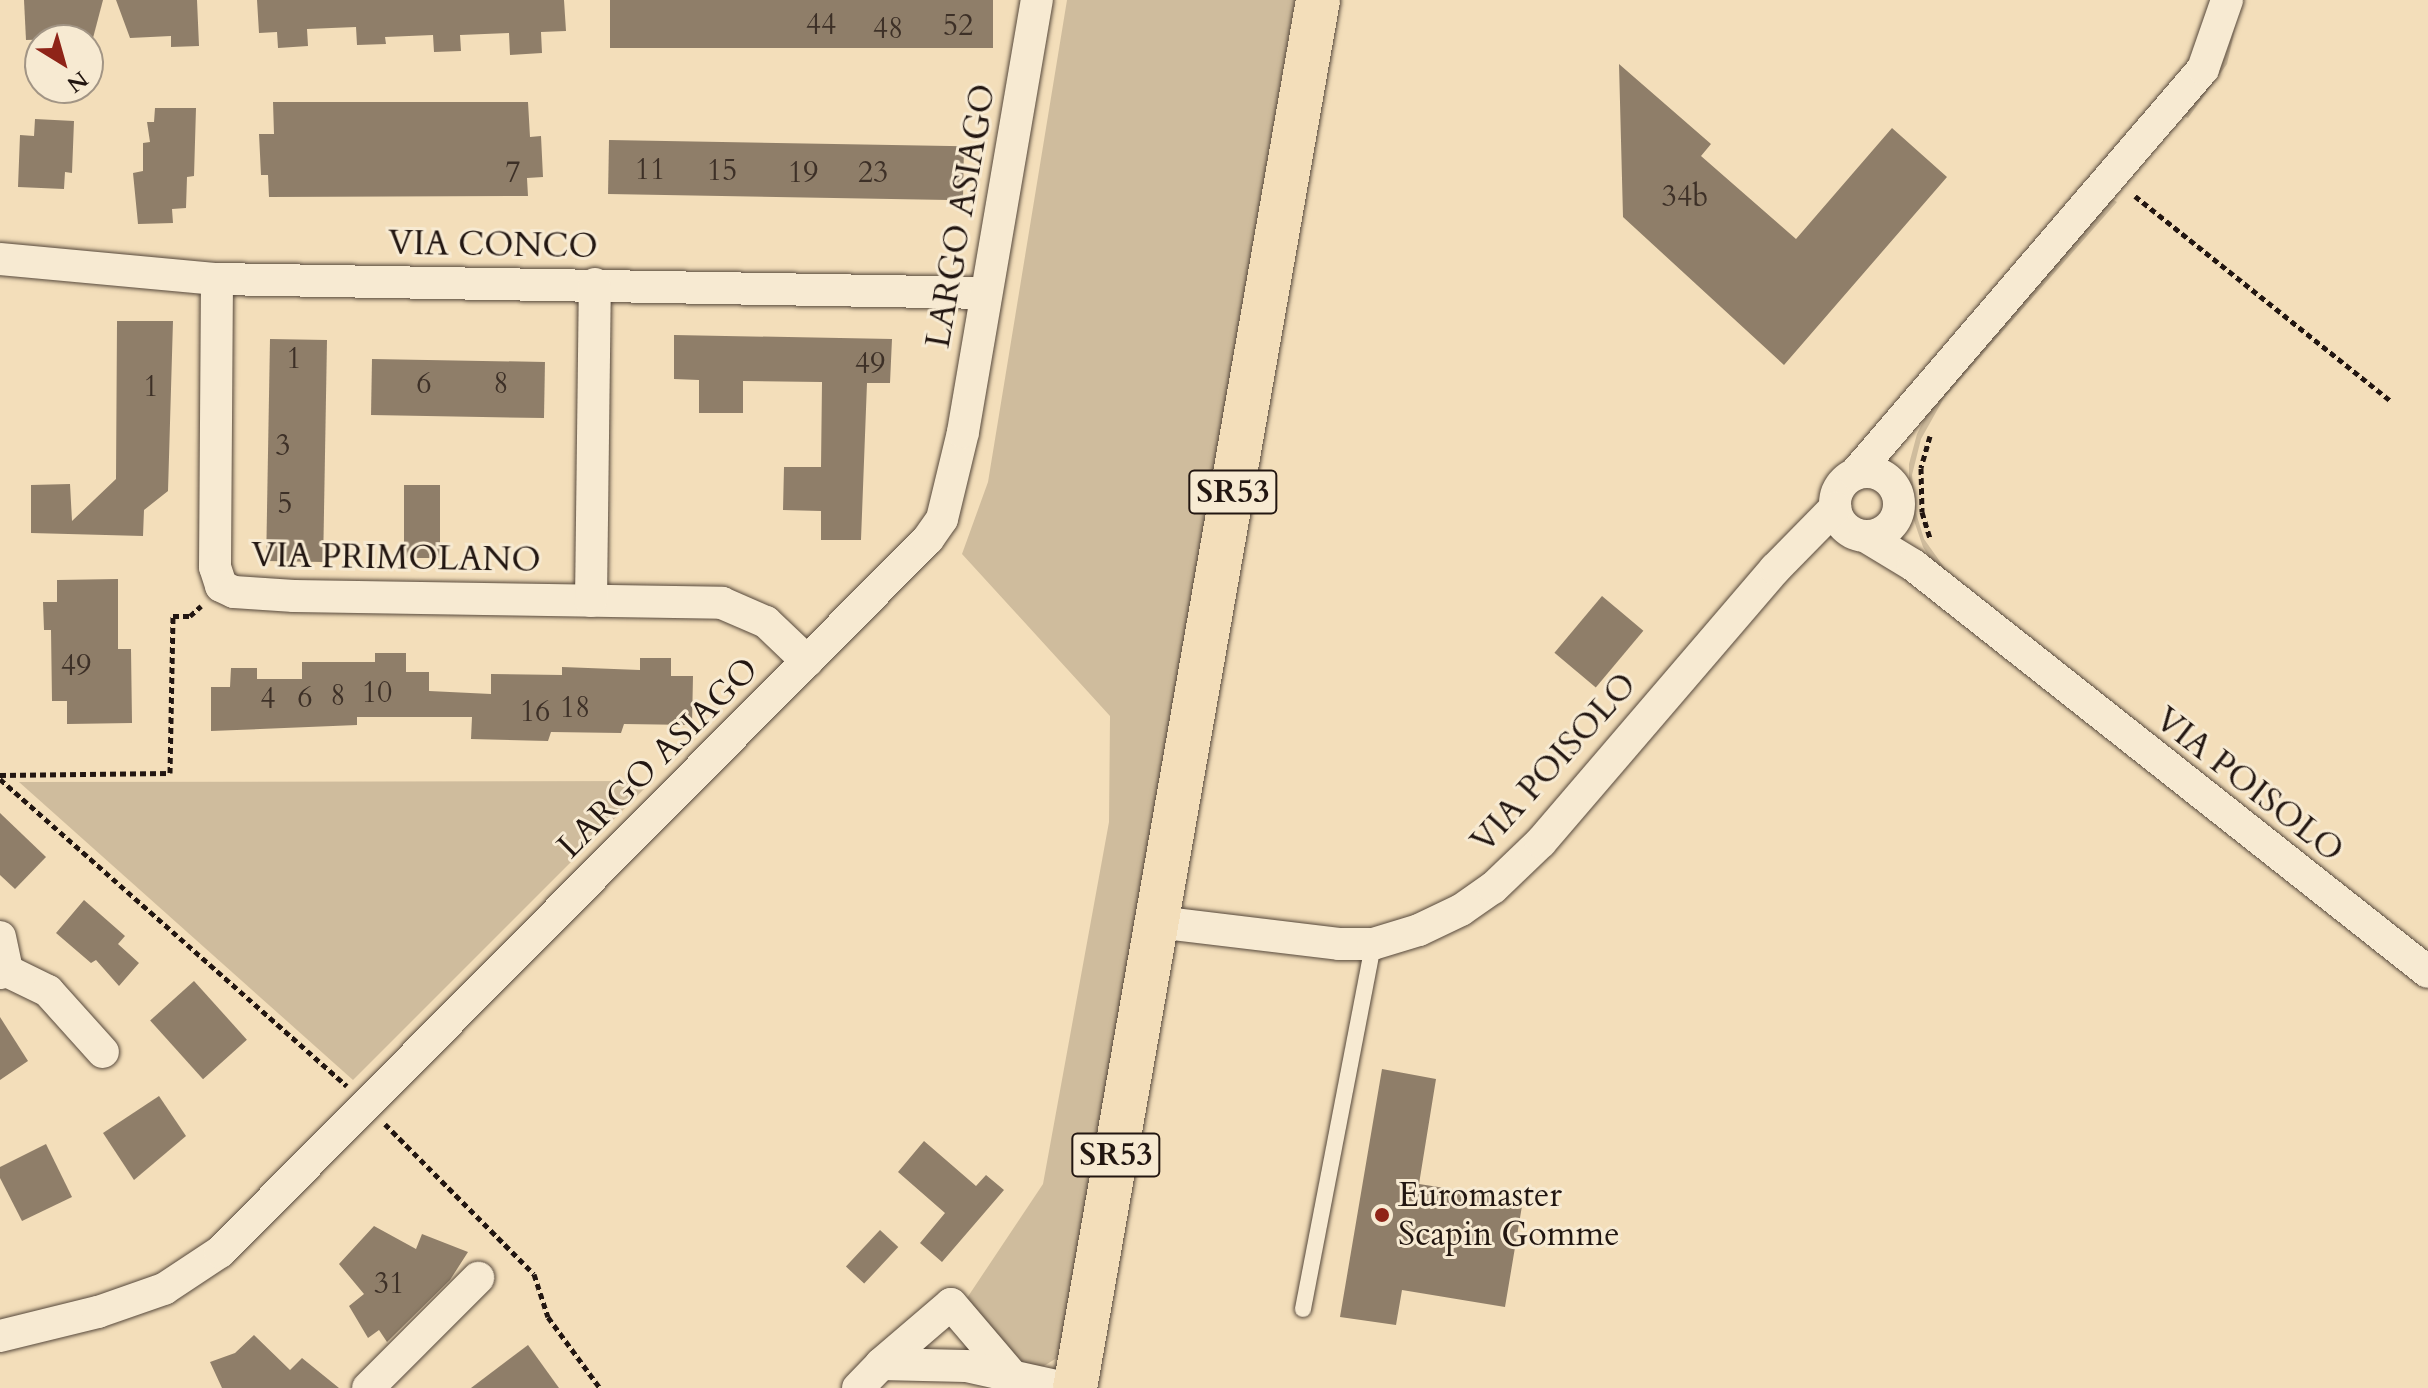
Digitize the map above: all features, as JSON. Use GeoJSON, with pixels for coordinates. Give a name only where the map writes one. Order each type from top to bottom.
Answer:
{"type":"FeatureCollection","features":[{"type":"Feature","properties":{"kind":"main road","name":"SR53"},"geometry":{"type":"LineString","coordinates":[[1075,1388],[1318,0]]}},
{"type":"Feature","properties":{"kind":"street","name":"LARGO ASIAGO"},"geometry":{"type":"LineString","coordinates":[[0,1336],[98,1312],[164,1289],[220,1252],[807,661],[942,519],[963,432],[1037,0]]}},
{"type":"Feature","properties":{"kind":"street"},"geometry":{"type":"LineString","coordinates":[[1900,426],[1895,500],[1883,533],[1851,526],[1839,488],[1900,426],[1978,325],[2113,177],[2203,69],[2227,0]]}},
{"type":"Feature","properties":{"kind":"street","name":"VIA CONCO"},"geometry":{"type":"LineString","coordinates":[[0,259],[217,279],[985,293]]}},
{"type":"Feature","properties":{"kind":"street","name":"VIA PRIMOLANO"},"geometry":{"type":"LineString","coordinates":[[217,279],[215,567],[221,586],[234,592],[294,596],[739,607],[766,622],[807,661]]}},
{"type":"Feature","properties":{"kind":"street","name":"VIA PRIMOLANO"},"geometry":{"type":"LineString","coordinates":[[591,601],[595,284]]}},
{"type":"Feature","properties":{"kind":"street"},"geometry":{"type":"LineString","coordinates":[[1855,474],[1876,473],[1895,500],[1925,557]]}},
{"type":"Feature","properties":{"kind":"street","name":"VIA POISOLO"},"geometry":{"type":"LineString","coordinates":[[1157,922],[1339,944],[1373,944],[1441,921],[1493,888],[1541,842],[1809,535],[1851,526],[1925,557],[2428,972]]}},
{"type":"Feature","properties":{"kind":"street"},"geometry":{"type":"LineString","coordinates":[[0,937],[4,972],[48,991],[103,1052]]}},
{"type":"Feature","properties":{"kind":"street"},"geometry":{"type":"LineString","coordinates":[[368,1388],[478,1278]]}},
{"type":"Feature","properties":{"kind":"street"},"geometry":{"type":"LineString","coordinates":[[858,1388],[951,1304],[1015,1379]]}},
{"type":"Feature","properties":{"kind":"street"},"geometry":{"type":"LineString","coordinates":[[881,1364],[966,1366],[1065,1388]]}},
{"type":"Feature","properties":{"kind":"lane"},"geometry":{"type":"LineString","coordinates":[[1303,1309],[1373,944]]}},
{"type":"Feature","properties":{"kind":"path"},"geometry":{"type":"LineString","coordinates":[[2113,177],[2391,401]]}},
{"type":"Feature","properties":{"kind":"path"},"geometry":{"type":"LineString","coordinates":[[1925,557],[1921,468],[1935,424]]}},
{"type":"Feature","properties":{"kind":"path"},"geometry":{"type":"LineString","coordinates":[[0,777],[170,773],[173,616],[190,616]]}},
{"type":"Feature","properties":{"kind":"path"},"geometry":{"type":"LineString","coordinates":[[0,777],[353,1091]]}},
{"type":"Feature","properties":{"kind":"path"},"geometry":{"type":"LineString","coordinates":[[382,1121],[534,1274],[548,1317],[600,1388]]}},
{"type":"Feature","properties":{"kind":"shaded area"},"geometry":{"type":"Polygon","coordinates":[[[1067,0],[1295,0],[1060,1356],[1031,1374],[963,1304],[1043,1184],[1109,822],[1110,716],[962,554],[988,482],[1067,0]]]}},
{"type":"Feature","properties":{"kind":"shaded area"},"geometry":{"type":"Polygon","coordinates":[[[2236,25],[2227,64],[2188,118],[2184,116],[2225,57],[2236,25]]]}},
{"type":"Feature","properties":{"kind":"shaded area"},"geometry":{"type":"Polygon","coordinates":[[[2112,199],[2117,202],[1944,398],[1921,439],[1912,475],[1916,513],[1924,539],[1951,577],[1943,578],[1923,547],[1909,506],[1909,464],[1917,434],[1928,412],[2112,199]]]}},
{"type":"Feature","properties":{"kind":"shaded area"},"geometry":{"type":"Polygon","coordinates":[[[652,781],[353,1080],[19,782],[652,781]]]}},
{"type":"Feature","properties":{"kind":"building"},"geometry":{"type":"Polygon","coordinates":[[[24,0],[103,0],[97,24],[25,24],[24,0]]]}},
{"type":"Feature","properties":{"kind":"building"},"geometry":{"type":"Polygon","coordinates":[[[116,0],[197,0],[199,46],[171,47],[171,36],[130,38],[116,0]]]}},
{"type":"Feature","properties":{"kind":"building"},"geometry":{"type":"Polygon","coordinates":[[[257,0],[564,0],[566,31],[541,32],[542,53],[510,55],[509,33],[460,35],[461,51],[434,52],[433,35],[385,37],[386,44],[357,45],[356,27],[307,29],[308,46],[278,48],[277,32],[259,33],[257,0]]]}},
{"type":"Feature","properties":{"kind":"building"},"geometry":{"type":"Polygon","coordinates":[[[610,0],[993,0],[993,48],[610,48],[610,0]]]}},
{"type":"Feature","properties":{"kind":"building"},"geometry":{"type":"Polygon","coordinates":[[[1619,64],[1711,144],[1701,156],[1796,239],[1892,128],[1947,177],[1784,365],[1623,217],[1619,64]]]}},
{"type":"Feature","properties":{"kind":"building"},"geometry":{"type":"Polygon","coordinates":[[[273,102],[528,102],[530,137],[541,136],[543,177],[527,178],[528,196],[269,197],[268,175],[261,175],[259,134],[274,134],[273,102]]]}},
{"type":"Feature","properties":{"kind":"building"},"geometry":{"type":"Polygon","coordinates":[[[155,108],[196,108],[194,176],[187,177],[186,208],[172,209],[173,223],[138,224],[133,173],[143,171],[143,143],[150,142],[147,122],[154,122],[155,108]]]}},
{"type":"Feature","properties":{"kind":"building"},"geometry":{"type":"Polygon","coordinates":[[[35,119],[74,121],[72,173],[65,172],[64,189],[18,187],[20,135],[34,136],[35,119]]]}},
{"type":"Feature","properties":{"kind":"building"},"geometry":{"type":"Polygon","coordinates":[[[609,140],[964,146],[963,200],[608,194],[609,140]]]}},
{"type":"Feature","properties":{"kind":"building"},"geometry":{"type":"Polygon","coordinates":[[[117,321],[173,321],[168,491],[144,510],[143,536],[31,533],[31,485],[70,484],[72,521],[116,479],[117,321]]]}},
{"type":"Feature","properties":{"kind":"building"},"geometry":{"type":"Polygon","coordinates":[[[674,335],[892,339],[890,383],[867,383],[861,540],[821,540],[821,511],[783,510],[784,467],[821,467],[822,382],[743,381],[743,413],[699,413],[699,380],[674,379],[674,335]]]}},
{"type":"Feature","properties":{"kind":"building"},"geometry":{"type":"Polygon","coordinates":[[[270,339],[327,340],[323,562],[266,561],[270,339]]]}},
{"type":"Feature","properties":{"kind":"building"},"geometry":{"type":"Polygon","coordinates":[[[372,359],[545,362],[544,418],[371,415],[372,359]]]}},
{"type":"Feature","properties":{"kind":"building"},"geometry":{"type":"Polygon","coordinates":[[[404,485],[440,485],[440,558],[404,558],[404,485]]]}},
{"type":"Feature","properties":{"kind":"building"},"geometry":{"type":"Polygon","coordinates":[[[118,579],[118,649],[131,649],[132,723],[67,724],[67,701],[52,701],[51,630],[44,630],[43,602],[57,602],[57,580],[118,579]]]}},
{"type":"Feature","properties":{"kind":"building"},"geometry":{"type":"Polygon","coordinates":[[[1602,596],[1643,631],[1596,687],[1554,653],[1602,596]]]}},
{"type":"Feature","properties":{"kind":"building"},"geometry":{"type":"Polygon","coordinates":[[[375,653],[406,653],[406,672],[429,672],[429,691],[491,694],[491,674],[562,675],[562,667],[640,670],[640,658],[671,658],[671,676],[693,676],[692,725],[624,724],[621,733],[551,732],[548,741],[471,739],[472,717],[357,717],[357,725],[211,731],[211,687],[230,687],[231,668],[257,668],[257,679],[302,679],[302,662],[375,662],[375,653]]]}},
{"type":"Feature","properties":{"kind":"building"},"geometry":{"type":"Polygon","coordinates":[[[0,813],[46,857],[15,889],[0,875],[0,813]]]}},
{"type":"Feature","properties":{"kind":"building"},"geometry":{"type":"Polygon","coordinates":[[[84,900],[125,936],[118,944],[139,963],[119,986],[96,960],[91,963],[56,933],[84,900]]]}},
{"type":"Feature","properties":{"kind":"building"},"geometry":{"type":"Polygon","coordinates":[[[194,981],[247,1040],[203,1079],[150,1020],[194,981]]]}},
{"type":"Feature","properties":{"kind":"building"},"geometry":{"type":"Polygon","coordinates":[[[0,1017],[28,1061],[0,1080],[0,1017]]]}},
{"type":"Feature","properties":{"kind":"building"},"geometry":{"type":"Polygon","coordinates":[[[1382,1069],[1436,1079],[1419,1184],[1523,1200],[1505,1307],[1402,1290],[1396,1325],[1340,1317],[1382,1069]]]}},
{"type":"Feature","properties":{"kind":"building"},"geometry":{"type":"Polygon","coordinates":[[[159,1096],[186,1136],[134,1180],[103,1133],[159,1096]]]}},
{"type":"Feature","properties":{"kind":"building"},"geometry":{"type":"Polygon","coordinates":[[[924,1141],[976,1186],[986,1175],[1004,1190],[942,1262],[920,1243],[945,1213],[898,1172],[924,1141]]]}},
{"type":"Feature","properties":{"kind":"building"},"geometry":{"type":"Polygon","coordinates":[[[46,1144],[72,1197],[22,1221],[0,1178],[0,1167],[46,1144]]]}},
{"type":"Feature","properties":{"kind":"building"},"geometry":{"type":"Polygon","coordinates":[[[374,1226],[416,1249],[422,1234],[468,1252],[450,1280],[387,1342],[379,1330],[368,1338],[349,1306],[364,1294],[339,1264],[374,1226]]]}},
{"type":"Feature","properties":{"kind":"building"},"geometry":{"type":"Polygon","coordinates":[[[880,1230],[898,1247],[864,1284],[846,1267],[880,1230]]]}},
{"type":"Feature","properties":{"kind":"building"},"geometry":{"type":"Polygon","coordinates":[[[254,1335],[290,1370],[302,1358],[339,1388],[222,1388],[210,1362],[235,1353],[254,1335]]]}},
{"type":"Feature","properties":{"kind":"building"},"geometry":{"type":"Polygon","coordinates":[[[528,1345],[559,1388],[471,1388],[528,1345]]]}},
{"type":"Feature","properties":{"kind":"place","name":"Euromaster Scapin Gomme"},"geometry":{"type":"Point","coordinates":[1382,1215]}}]}
